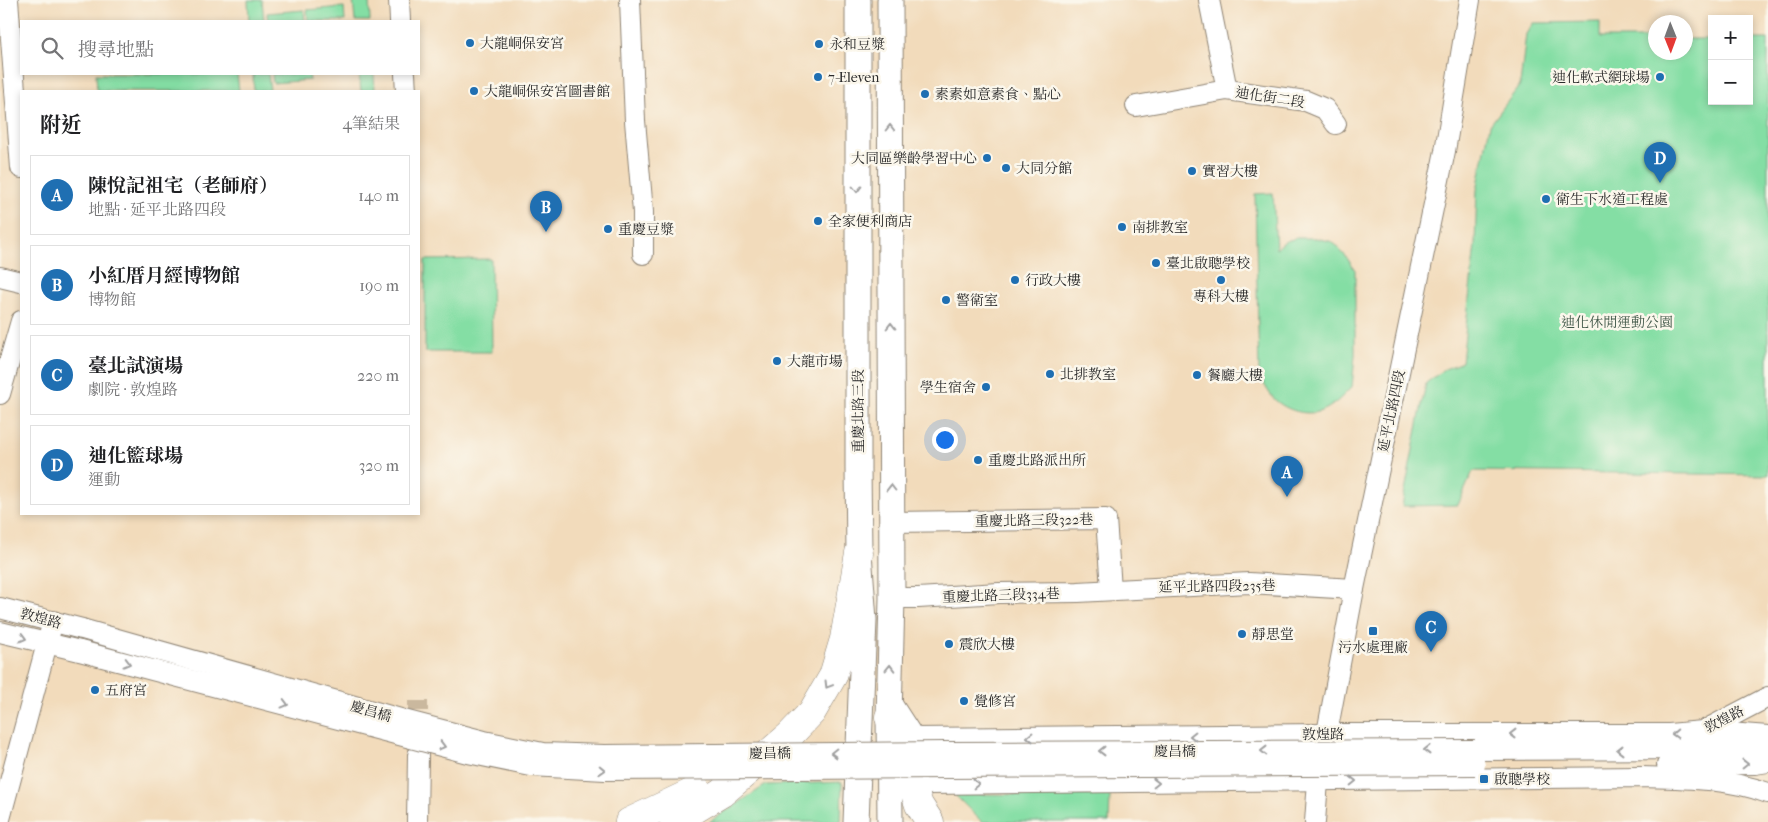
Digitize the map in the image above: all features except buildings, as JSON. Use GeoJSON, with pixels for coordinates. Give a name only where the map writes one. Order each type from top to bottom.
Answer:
{"type":"FeatureCollection","features":[{"type":"Feature","properties":{"kind":"highway"},"geometry":{"type":"LineString","coordinates":[[674,822],[722,793],[789,736],[812,712],[833,676],[844,639],[859,553]]}},
{"type":"Feature","properties":{"kind":"highway"},"geometry":{"type":"LineString","coordinates":[[889,708],[920,805],[930,822]]}},
{"type":"Feature","properties":{"kind":"highway"},"geometry":{"type":"LineString","coordinates":[[628,822],[754,765]]}},
{"type":"Feature","properties":{"kind":"main road","name":"重慶北路三段"},"geometry":{"type":"LineString","coordinates":[[856,822],[864,620],[859,553],[858,0]]}},
{"type":"Feature","properties":{"kind":"main road"},"geometry":{"type":"LineString","coordinates":[[890,0],[892,598],[889,708],[890,822]]}},
{"type":"Feature","properties":{"kind":"street"},"geometry":{"type":"LineString","coordinates":[[8,0],[6,40],[9,139],[20,166]]}},
{"type":"Feature","properties":{"kind":"street"},"geometry":{"type":"LineString","coordinates":[[399,0],[400,20]]}},
{"type":"Feature","properties":{"kind":"street"},"geometry":{"type":"LineString","coordinates":[[630,0],[635,121],[643,212],[643,254]]}},
{"type":"Feature","properties":{"kind":"street","name":"迪化街二段"},"geometry":{"type":"LineString","coordinates":[[1209,0],[1227,90],[1306,101],[1325,109],[1336,124]]}},
{"type":"Feature","properties":{"kind":"street","name":"延平北路四段"},"geometry":{"type":"LineString","coordinates":[[1316,822],[1318,781],[1354,589],[1445,151],[1470,0]]}},
{"type":"Feature","properties":{"kind":"street"},"geometry":{"type":"LineString","coordinates":[[405,75],[406,90]]}},
{"type":"Feature","properties":{"kind":"street"},"geometry":{"type":"LineString","coordinates":[[1136,106],[1227,90]]}},
{"type":"Feature","properties":{"kind":"street"},"geometry":{"type":"LineString","coordinates":[[0,276],[20,282]]}},
{"type":"Feature","properties":{"kind":"street"},"geometry":{"type":"LineString","coordinates":[[0,394],[20,324]]}},
{"type":"Feature","properties":{"kind":"street","name":"重慶北路三段322巷"},"geometry":{"type":"LineString","coordinates":[[891,522],[1106,519],[1111,589]]}},
{"type":"Feature","properties":{"kind":"street","name":"延平北路四段235巷"},"geometry":{"type":"LineString","coordinates":[[1111,589],[1249,583],[1354,589]]}},
{"type":"Feature","properties":{"kind":"street","name":"重慶北路三段334巷"},"geometry":{"type":"LineString","coordinates":[[892,598],[999,593],[1078,592],[1111,589]]}},
{"type":"Feature","properties":{"kind":"street","name":"敦煌路"},"geometry":{"type":"LineString","coordinates":[[0,608],[82,629]]}},
{"type":"Feature","properties":{"kind":"street"},"geometry":{"type":"LineString","coordinates":[[0,819],[53,621]]}},
{"type":"Feature","properties":{"kind":"street","name":"慶昌橋"},"geometry":{"type":"LineString","coordinates":[[82,629],[408,721],[484,741],[543,753],[613,755],[945,752],[1475,758]]}},
{"type":"Feature","properties":{"kind":"street","name":"敦煌路"},"geometry":{"type":"LineString","coordinates":[[0,632],[80,651]]}},
{"type":"Feature","properties":{"kind":"street","name":"慶昌橋"},"geometry":{"type":"LineString","coordinates":[[80,651],[468,753],[531,766],[604,770],[1475,758]]}},
{"type":"Feature","properties":{"kind":"street","name":"敦煌路"},"geometry":{"type":"LineString","coordinates":[[889,708],[914,738],[1328,734],[1669,734],[1704,732],[1768,697]]}},
{"type":"Feature","properties":{"kind":"street"},"geometry":{"type":"LineString","coordinates":[[1704,732],[1768,736]]}},
{"type":"Feature","properties":{"kind":"street"},"geometry":{"type":"LineString","coordinates":[[1475,758],[1722,749],[1768,745]]}},
{"type":"Feature","properties":{"kind":"street"},"geometry":{"type":"LineString","coordinates":[[417,822],[418,755]]}},
{"type":"Feature","properties":{"kind":"street"},"geometry":{"type":"LineString","coordinates":[[1475,758],[1722,765],[1768,762]]}},
{"type":"Feature","properties":{"kind":"street"},"geometry":{"type":"LineString","coordinates":[[927,784],[1641,777],[1768,780]]}},
{"type":"Feature","properties":{"kind":"street"},"geometry":{"type":"LineString","coordinates":[[1691,779],[1733,782],[1768,793]]}},
{"type":"Feature","properties":{"kind":"green space"},"geometry":{"type":"Polygon","coordinates":[[[248,0],[262,0],[264,20],[249,20],[248,0]]]}},
{"type":"Feature","properties":{"kind":"green space"},"geometry":{"type":"Polygon","coordinates":[[[353,0],[369,0],[370,20],[355,20],[353,0]]]}},
{"type":"Feature","properties":{"kind":"green space"},"geometry":{"type":"Polygon","coordinates":[[[344,7],[345,20],[308,20],[307,10],[344,7]]]}},
{"type":"Feature","properties":{"kind":"green space"},"geometry":{"type":"Polygon","coordinates":[[[304,10],[305,20],[268,20],[267,13],[304,10]]]}},
{"type":"Feature","properties":{"kind":"green space","name":"迪化休閒運動公園"},"geometry":{"type":"Polygon","coordinates":[[[1600,22],[1600,38],[1648,38],[1648,60],[1693,60],[1693,39],[1708,39],[1708,105],[1753,105],[1753,39],[1768,39],[1768,475],[1473,471],[1458,505],[1402,506],[1426,383],[1445,369],[1462,362],[1475,245],[1477,190],[1490,125],[1520,85],[1526,34],[1533,23],[1600,22]]]}},
{"type":"Feature","properties":{"kind":"green space"},"geometry":{"type":"Polygon","coordinates":[[[96,75],[237,75],[239,90],[97,90],[96,75]]]}},
{"type":"Feature","properties":{"kind":"green space"},"geometry":{"type":"Polygon","coordinates":[[[253,75],[268,75],[270,90],[254,90],[253,75]]]}},
{"type":"Feature","properties":{"kind":"green space"},"geometry":{"type":"Polygon","coordinates":[[[272,75],[309,75],[310,80],[273,83],[272,75]]]}},
{"type":"Feature","properties":{"kind":"green space"},"geometry":{"type":"Polygon","coordinates":[[[359,75],[374,75],[375,90],[361,90],[359,75]]]}},
{"type":"Feature","properties":{"kind":"green space"},"geometry":{"type":"Polygon","coordinates":[[[1273,193],[1276,249],[1284,242],[1296,238],[1316,238],[1333,242],[1355,270],[1355,355],[1352,387],[1334,404],[1319,412],[1298,412],[1285,407],[1273,398],[1259,375],[1255,194],[1273,193]]]}},
{"type":"Feature","properties":{"kind":"green space"},"geometry":{"type":"Polygon","coordinates":[[[491,259],[492,352],[425,352],[425,260],[491,259]]]}},
{"type":"Feature","properties":{"kind":"green space"},"geometry":{"type":"Polygon","coordinates":[[[842,782],[841,822],[709,822],[766,785],[842,782]]]}},
{"type":"Feature","properties":{"kind":"green space"},"geometry":{"type":"Polygon","coordinates":[[[954,794],[1110,795],[1109,822],[982,822],[954,794]]]}},
{"type":"Feature","properties":{"kind":"tunnel"},"geometry":{"type":"LineString","coordinates":[[418,701],[418,741]]}},
{"type":"Feature","properties":{"kind":"place","name":"大龍峒保安宮"},"geometry":{"type":"Point","coordinates":[470,43]}},
{"type":"Feature","properties":{"kind":"place","name":"永和豆漿"},"geometry":{"type":"Point","coordinates":[819,44]}},
{"type":"Feature","properties":{"kind":"place","name":"7-Eleven"},"geometry":{"type":"Point","coordinates":[818,77]}},
{"type":"Feature","properties":{"kind":"place","name":"迪化軟式網球場"},"geometry":{"type":"Point","coordinates":[1660,77]}},
{"type":"Feature","properties":{"kind":"place","name":"大龍峒保安宮圖書館"},"geometry":{"type":"Point","coordinates":[474,91]}},
{"type":"Feature","properties":{"kind":"place","name":"素素如意素食、點心"},"geometry":{"type":"Point","coordinates":[925,94]}},
{"type":"Feature","properties":{"kind":"place","name":"大同區樂齡學習中心"},"geometry":{"type":"Point","coordinates":[987,158]}},
{"type":"Feature","properties":{"kind":"place","name":"大同分館"},"geometry":{"type":"Point","coordinates":[1006,168]}},
{"type":"Feature","properties":{"kind":"place","name":"實習大樓"},"geometry":{"type":"Point","coordinates":[1192,171]}},
{"type":"Feature","properties":{"kind":"place","name":"迪化籃球場"},"geometry":{"type":"Point","coordinates":[1660,183]}},
{"type":"Feature","properties":{"kind":"place","name":"衛生下水道工程處"},"geometry":{"type":"Point","coordinates":[1546,199]}},
{"type":"Feature","properties":{"kind":"place","name":"全家便利商店"},"geometry":{"type":"Point","coordinates":[818,221]}},
{"type":"Feature","properties":{"kind":"place","name":"南排教室"},"geometry":{"type":"Point","coordinates":[1122,227]}},
{"type":"Feature","properties":{"kind":"place","name":"重慶豆漿"},"geometry":{"type":"Point","coordinates":[608,229]}},
{"type":"Feature","properties":{"kind":"place","name":"小紅厝月經博物館"},"geometry":{"type":"Point","coordinates":[546,232]}},
{"type":"Feature","properties":{"kind":"place","name":"臺北啟聰學校"},"geometry":{"type":"Point","coordinates":[1156,263]}},
{"type":"Feature","properties":{"kind":"place","name":"行政大樓"},"geometry":{"type":"Point","coordinates":[1015,280]}},
{"type":"Feature","properties":{"kind":"place","name":"專科大樓"},"geometry":{"type":"Point","coordinates":[1221,280]}},
{"type":"Feature","properties":{"kind":"place","name":"警衛室"},"geometry":{"type":"Point","coordinates":[946,300]}},
{"type":"Feature","properties":{"kind":"place","name":"大龍市場"},"geometry":{"type":"Point","coordinates":[777,361]}},
{"type":"Feature","properties":{"kind":"place","name":"北排教室"},"geometry":{"type":"Point","coordinates":[1050,374]}},
{"type":"Feature","properties":{"kind":"place","name":"餐廳大樓"},"geometry":{"type":"Point","coordinates":[1197,375]}},
{"type":"Feature","properties":{"kind":"place","name":"學生宿舍"},"geometry":{"type":"Point","coordinates":[986,387]}},
{"type":"Feature","properties":{"kind":"place","name":"重慶北路派出所"},"geometry":{"type":"Point","coordinates":[978,460]}},
{"type":"Feature","properties":{"kind":"place","name":"陳悅記祖宅（老師府）"},"geometry":{"type":"Point","coordinates":[1287,497]}},
{"type":"Feature","properties":{"kind":"place","name":"污水處理廠"},"geometry":{"type":"Point","coordinates":[1373,631]}},
{"type":"Feature","properties":{"kind":"place","name":"靜思堂"},"geometry":{"type":"Point","coordinates":[1242,634]}},
{"type":"Feature","properties":{"kind":"place","name":"震欣大樓"},"geometry":{"type":"Point","coordinates":[949,644]}},
{"type":"Feature","properties":{"kind":"place","name":"臺北試演場"},"geometry":{"type":"Point","coordinates":[1431,652]}},
{"type":"Feature","properties":{"kind":"place","name":"五府宮"},"geometry":{"type":"Point","coordinates":[95,690]}},
{"type":"Feature","properties":{"kind":"place","name":"覺修宮"},"geometry":{"type":"Point","coordinates":[964,701]}},
{"type":"Feature","properties":{"kind":"place","name":"啟聰學校"},"geometry":{"type":"Point","coordinates":[1484,779]}}]}
